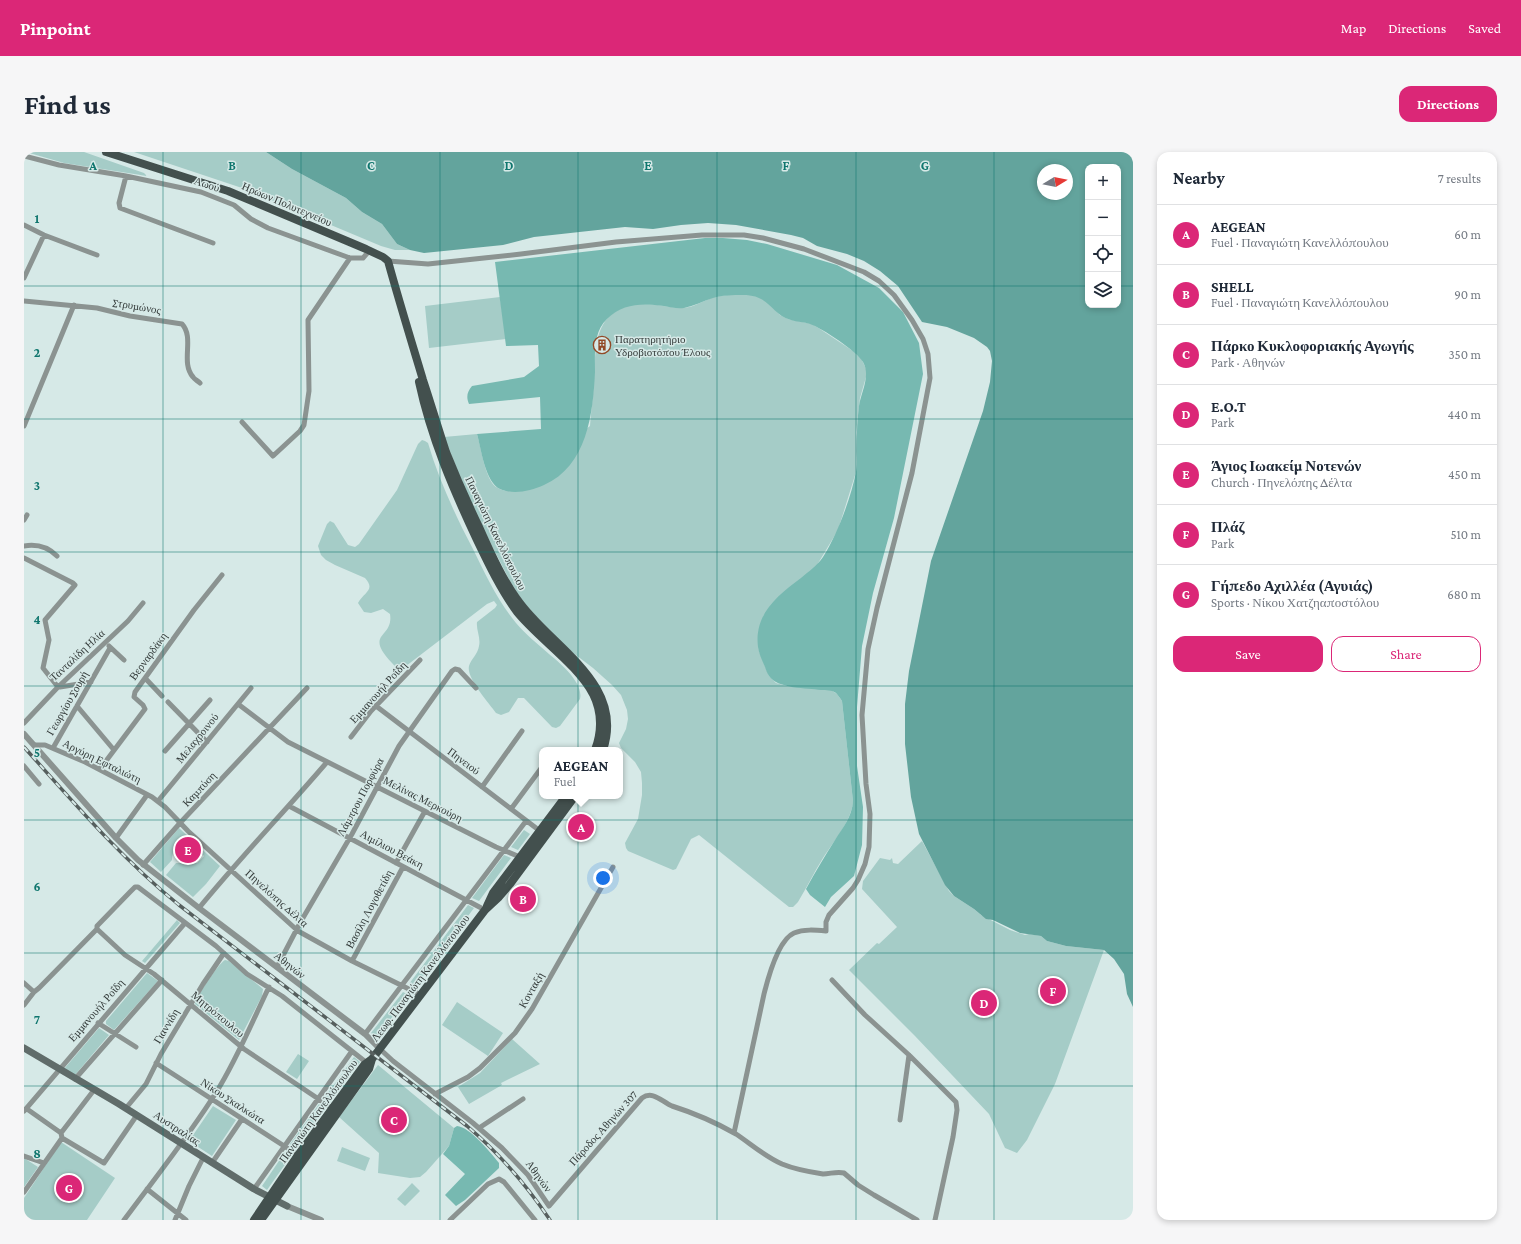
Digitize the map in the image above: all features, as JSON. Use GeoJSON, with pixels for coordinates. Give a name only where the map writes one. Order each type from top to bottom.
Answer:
{"type":"FeatureCollection","features":[{"type":"Feature","properties":{"kind":"main road","name":"Ηρώων Πολυτεχνείου"},"geometry":{"type":"LineString","coordinates":[[106,152],[228,191],[370,250],[388,261]]}},
{"type":"Feature","properties":{"kind":"main road","name":"Παναγιώτη Κανελλόπουλου"},"geometry":{"type":"LineString","coordinates":[[388,261],[412,348],[427,414],[444,465],[459,502],[496,577],[514,607],[530,626],[578,674],[592,692],[598,706],[600,720],[596,747]]}},
{"type":"Feature","properties":{"kind":"main road","name":"Παναγιώτη Κανελλόπουλου"},"geometry":{"type":"LineString","coordinates":[[412,348],[452,468],[504,577],[524,609],[584,671],[600,693],[607,718],[606,737],[603,747]]}},
{"type":"Feature","properties":{"kind":"main road"},"geometry":{"type":"LineString","coordinates":[[485,910],[493,893],[564,799]]}},
{"type":"Feature","properties":{"kind":"main road"},"geometry":{"type":"LineString","coordinates":[[485,910],[510,884],[573,799]]}},
{"type":"Feature","properties":{"kind":"main road","name":"Λεωφ. Παναγιώτη Κανελλόπουλου"},"geometry":{"type":"LineString","coordinates":[[369,1061],[380,1049],[485,910]]}},
{"type":"Feature","properties":{"kind":"main road","name":"Αυστραλίας"},"geometry":{"type":"LineString","coordinates":[[24,1048],[59,1070],[126,1108],[254,1189],[287,1206]]}},
{"type":"Feature","properties":{"kind":"main road","name":"Παναγιώτη Κανελλόπουλου"},"geometry":{"type":"LineString","coordinates":[[261,1220],[298,1155],[369,1061]]}},
{"type":"Feature","properties":{"kind":"main road","name":"Παναγιώτη Κανελλόπουλου"},"geometry":{"type":"LineString","coordinates":[[254,1220],[272,1199],[369,1069],[369,1061]]}},
{"type":"Feature","properties":{"kind":"street","name":"Αωού"},"geometry":{"type":"LineString","coordinates":[[24,156],[59,165],[187,188],[224,200],[234,205],[256,222],[268,228],[350,258]]}},
{"type":"Feature","properties":{"kind":"street"},"geometry":{"type":"LineString","coordinates":[[126,176],[119,203],[120,208],[213,243]]}},
{"type":"Feature","properties":{"kind":"street"},"geometry":{"type":"LineString","coordinates":[[24,225],[44,235],[97,255]]}},
{"type":"Feature","properties":{"kind":"street"},"geometry":{"type":"LineString","coordinates":[[24,278],[44,235]]}},
{"type":"Feature","properties":{"kind":"street"},"geometry":{"type":"LineString","coordinates":[[388,261],[436,263],[616,242],[702,235],[744,235],[763,238],[804,250],[872,276],[887,288],[906,310],[917,328],[927,350],[930,364],[929,384],[912,473],[878,602],[868,649],[862,715],[866,784],[870,814],[868,852],[864,867],[856,884],[829,915],[826,922],[826,931],[808,930],[797,932],[788,937],[781,947],[770,973],[764,994],[734,1133]]}},
{"type":"Feature","properties":{"kind":"street"},"geometry":{"type":"LineString","coordinates":[[242,422],[273,456],[303,428],[309,391],[308,319],[350,258],[363,258],[370,250]]}},
{"type":"Feature","properties":{"kind":"street","name":"Στρυμώνος"},"geometry":{"type":"LineString","coordinates":[[24,301],[74,305],[182,324],[187,332],[187,361],[189,369],[192,377],[200,383]]}},
{"type":"Feature","properties":{"kind":"street"},"geometry":{"type":"LineString","coordinates":[[24,426],[74,305]]}},
{"type":"Feature","properties":{"kind":"street"},"geometry":{"type":"LineString","coordinates":[[24,546],[41,547],[51,551],[57,556]]}},
{"type":"Feature","properties":{"kind":"street"},"geometry":{"type":"LineString","coordinates":[[24,558],[75,585],[44,622],[49,640],[43,668],[58,687],[91,682]]}},
{"type":"Feature","properties":{"kind":"street","name":"Βερναρδάκη"},"geometry":{"type":"LineString","coordinates":[[100,769],[145,710],[144,706],[134,695],[187,620],[222,575]]}},
{"type":"Feature","properties":{"kind":"street","name":"Τανταλίδη Ηλία"},"geometry":{"type":"LineString","coordinates":[[24,723],[58,687],[131,618],[143,603]]}},
{"type":"Feature","properties":{"kind":"street"},"geometry":{"type":"LineString","coordinates":[[105,643],[124,660]]}},
{"type":"Feature","properties":{"kind":"street","name":"Γεωργίου Σουρή"},"geometry":{"type":"LineString","coordinates":[[53,748],[110,648]]}},
{"type":"Feature","properties":{"kind":"street","name":"Εμμανουήλ Ροΐδη"},"geometry":{"type":"LineString","coordinates":[[351,737],[376,706],[420,660]]}},
{"type":"Feature","properties":{"kind":"street","name":"Λάμπρου Πορφύρα"},"geometry":{"type":"LineString","coordinates":[[277,967],[296,930],[350,839],[394,755],[409,731],[454,669],[459,670],[476,688]]}},
{"type":"Feature","properties":{"kind":"street"},"geometry":{"type":"LineString","coordinates":[[145,678],[162,696]]}},
{"type":"Feature","properties":{"kind":"street","name":"Μελαχροινού"},"geometry":{"type":"LineString","coordinates":[[158,801],[251,688]]}},
{"type":"Feature","properties":{"kind":"street","name":"Καμπύση"},"geometry":{"type":"LineString","coordinates":[[144,864],[180,823],[307,688]]}},
{"type":"Feature","properties":{"kind":"street"},"geometry":{"type":"LineString","coordinates":[[165,751],[210,700]]}},
{"type":"Feature","properties":{"kind":"street"},"geometry":{"type":"LineString","coordinates":[[168,702],[207,742]]}},
{"type":"Feature","properties":{"kind":"street","name":"Μελίνας Μερκούρη"},"geometry":{"type":"LineString","coordinates":[[238,704],[285,740],[520,858]]}},
{"type":"Feature","properties":{"kind":"street"},"geometry":{"type":"LineString","coordinates":[[77,706],[114,750]]}},
{"type":"Feature","properties":{"kind":"street","name":"Πηνειού"},"geometry":{"type":"LineString","coordinates":[[376,706],[540,831]]}},
{"type":"Feature","properties":{"kind":"street"},"geometry":{"type":"LineString","coordinates":[[482,787],[522,731]]}},
{"type":"Feature","properties":{"kind":"street","name":"Αθηνών"},"geometry":{"type":"LineString","coordinates":[[24,734],[116,838],[144,864],[199,908],[365,1034],[393,1061],[479,1128],[518,1164],[549,1206]]}},
{"type":"Feature","properties":{"kind":"street","name":"Αργύρη Εφταλιώτη"},"geometry":{"type":"LineString","coordinates":[[34,745],[42,744],[100,769],[158,801]]}},
{"type":"Feature","properties":{"kind":"street"},"geometry":{"type":"LineString","coordinates":[[199,908],[230,870],[327,762]]}},
{"type":"Feature","properties":{"kind":"street"},"geometry":{"type":"LineString","coordinates":[[24,766],[39,784]]}},
{"type":"Feature","properties":{"kind":"street"},"geometry":{"type":"LineString","coordinates":[[511,809],[539,771]]}},
{"type":"Feature","properties":{"kind":"street"},"geometry":{"type":"LineString","coordinates":[[116,838],[147,794]]}},
{"type":"Feature","properties":{"kind":"street","name":"Πηνελόπης Δέλτα"},"geometry":{"type":"LineString","coordinates":[[158,801],[252,891],[272,907],[296,930],[352,961],[421,995]]}},
{"type":"Feature","properties":{"kind":"street","name":"Αιμίλιου Βεάκη"},"geometry":{"type":"LineString","coordinates":[[289,806],[485,910]]}},
{"type":"Feature","properties":{"kind":"street","name":"Βασίλη Λογοθετίδη"},"geometry":{"type":"LineString","coordinates":[[396,863],[425,811]]}},
{"type":"Feature","properties":{"kind":"street"},"geometry":{"type":"LineString","coordinates":[[365,1034],[526,821]]}},
{"type":"Feature","properties":{"kind":"street","name":"Βασίλη Λογοθετίδη"},"geometry":{"type":"LineString","coordinates":[[352,961],[403,867]]}},
{"type":"Feature","properties":{"kind":"street","name":"Κονταξή"},"geometry":{"type":"LineString","coordinates":[[435,1094],[475,1072],[519,1029],[532,1010],[613,867]]}},
{"type":"Feature","properties":{"kind":"street"},"geometry":{"type":"LineString","coordinates":[[24,1005],[34,992],[97,929],[97,926],[102,920],[137,887],[224,953],[248,974],[269,988],[352,1051],[369,1061]]}},
{"type":"Feature","properties":{"kind":"street","name":"Εμμανουήλ Ροΐδη"},"geometry":{"type":"LineString","coordinates":[[25,1110],[185,923]]}},
{"type":"Feature","properties":{"kind":"street","name":"Μητρόπουλου"},"geometry":{"type":"LineString","coordinates":[[97,929],[126,955],[162,980],[241,1046],[332,1108]]}},
{"type":"Feature","properties":{"kind":"street","name":"Γιαννίδη"},"geometry":{"type":"LineString","coordinates":[[126,1108],[146,1084],[156,1063],[190,1004],[224,953]]}},
{"type":"Feature","properties":{"kind":"street"},"geometry":{"type":"LineString","coordinates":[[75,1079],[162,980]]}},
{"type":"Feature","properties":{"kind":"street"},"geometry":{"type":"LineString","coordinates":[[832,980],[861,1011],[953,1099],[957,1105],[949,1160],[935,1220]]}},
{"type":"Feature","properties":{"kind":"street"},"geometry":{"type":"LineString","coordinates":[[24,983],[34,992]]}},
{"type":"Feature","properties":{"kind":"street"},"geometry":{"type":"LineString","coordinates":[[124,1220],[181,1144],[212,1099],[241,1046],[269,988]]}},
{"type":"Feature","properties":{"kind":"street"},"geometry":{"type":"LineString","coordinates":[[98,1023],[136,1047]]}},
{"type":"Feature","properties":{"kind":"street"},"geometry":{"type":"LineString","coordinates":[[254,1189],[352,1051]]}},
{"type":"Feature","properties":{"kind":"street"},"geometry":{"type":"LineString","coordinates":[[900,1120],[908,1055]]}},
{"type":"Feature","properties":{"kind":"street","name":"Νίκου Σκαλκώτα"},"geometry":{"type":"LineString","coordinates":[[156,1063],[298,1155]]}},
{"type":"Feature","properties":{"kind":"street"},"geometry":{"type":"LineString","coordinates":[[24,1192],[61,1135],[94,1090]]}},
{"type":"Feature","properties":{"kind":"street","name":"Πάροδος Αθηνών 307"},"geometry":{"type":"LineString","coordinates":[[549,1206],[645,1096],[652,1095],[664,1102],[698,1115],[734,1133],[766,1156],[783,1164],[821,1173],[841,1172],[846,1174],[869,1192],[917,1220]]}},
{"type":"Feature","properties":{"kind":"street"},"geometry":{"type":"LineString","coordinates":[[479,1128],[523,1099]]}},
{"type":"Feature","properties":{"kind":"street"},"geometry":{"type":"LineString","coordinates":[[25,1110],[104,1163],[136,1115]]}},
{"type":"Feature","properties":{"kind":"street"},"geometry":{"type":"LineString","coordinates":[[212,1163],[242,1119]]}},
{"type":"Feature","properties":{"kind":"street"},"geometry":{"type":"LineString","coordinates":[[24,1156],[44,1163]]}},
{"type":"Feature","properties":{"kind":"street"},"geometry":{"type":"LineString","coordinates":[[175,1220],[191,1182],[204,1158]]}},
{"type":"Feature","properties":{"kind":"street"},"geometry":{"type":"LineString","coordinates":[[450,1220],[488,1184],[499,1179],[505,1183],[535,1220]]}},
{"type":"Feature","properties":{"kind":"street"},"geometry":{"type":"LineString","coordinates":[[146,1189],[186,1220]]}},
{"type":"Feature","properties":{"kind":"street","name":"Αυστραλίας"},"geometry":{"type":"LineString","coordinates":[[287,1206],[321,1220]]}},
{"type":"Feature","properties":{"kind":"green space"},"geometry":{"type":"Polygon","coordinates":[[[26,152],[84,152],[144,173],[147,176],[64,163],[26,152]]]}},
{"type":"Feature","properties":{"kind":"green space"},"geometry":{"type":"Polygon","coordinates":[[[134,152],[266,152],[292,169],[346,198],[362,212],[382,224],[397,244],[410,250],[395,250],[381,246],[245,189],[134,152]]]}},
{"type":"Feature","properties":{"kind":"green space"},"geometry":{"type":"Polygon","coordinates":[[[753,295],[760,297],[768,302],[780,315],[788,319],[812,324],[853,351],[861,358],[866,369],[866,377],[860,398],[856,433],[856,472],[838,530],[817,565],[764,615],[759,629],[759,651],[769,676],[776,683],[787,686],[831,690],[837,694],[842,701],[853,801],[852,808],[842,830],[820,863],[798,902],[793,907],[789,907],[699,835],[691,839],[676,869],[673,870],[628,851],[625,843],[638,819],[642,795],[642,783],[641,772],[635,762],[623,750],[623,747],[621,747],[619,743],[626,729],[628,719],[627,710],[621,695],[593,668],[568,649],[522,600],[510,581],[473,509],[444,437],[477,434],[489,477],[496,487],[505,491],[590,426],[594,388],[595,357],[599,333],[604,323],[611,315],[622,308],[636,304],[687,308],[719,296],[753,295]]]}},
{"type":"Feature","properties":{"kind":"green space"},"geometry":{"type":"Polygon","coordinates":[[[500,297],[506,339],[429,348],[425,306],[500,297]]]}},
{"type":"Feature","properties":{"kind":"green space"},"geometry":{"type":"Polygon","coordinates":[[[422,440],[428,443],[442,484],[487,578],[503,606],[509,615],[532,639],[565,668],[578,686],[580,699],[560,726],[556,728],[552,727],[524,698],[518,698],[509,712],[501,715],[496,713],[474,684],[469,671],[469,666],[478,649],[479,637],[477,622],[495,608],[497,605],[494,601],[487,604],[406,666],[398,668],[393,665],[380,646],[380,640],[390,622],[390,614],[383,609],[371,613],[364,612],[358,603],[369,588],[368,582],[365,578],[335,565],[321,555],[318,546],[327,524],[330,521],[334,523],[348,545],[355,547],[359,544],[397,490],[418,444],[422,440]]]}},
{"type":"Feature","properties":{"kind":"green space"},"geometry":{"type":"Polygon","coordinates":[[[179,828],[220,866],[206,884],[193,897],[166,875],[176,863],[182,863],[186,858],[187,860],[190,857],[197,863],[204,856],[185,838],[173,853],[172,860],[161,872],[150,862],[179,828]]]}},
{"type":"Feature","properties":{"kind":"green space"},"geometry":{"type":"Polygon","coordinates":[[[524,830],[530,834],[518,850],[511,847],[524,830]]]}},
{"type":"Feature","properties":{"kind":"green space"},"geometry":{"type":"Polygon","coordinates":[[[922,841],[949,891],[981,915],[1010,930],[1025,935],[1029,934],[1041,936],[1047,941],[1066,946],[1104,950],[1055,1084],[1027,1140],[1017,1153],[1005,1148],[989,1114],[915,1036],[849,970],[877,943],[879,944],[897,927],[862,889],[863,881],[880,858],[890,860],[892,858],[893,863],[898,864],[922,841]]]}},
{"type":"Feature","properties":{"kind":"green space"},"geometry":{"type":"Polygon","coordinates":[[[504,855],[511,858],[479,901],[472,898],[504,855]]]}},
{"type":"Feature","properties":{"kind":"green space"},"geometry":{"type":"Polygon","coordinates":[[[468,905],[474,908],[415,987],[409,984],[468,905]]]}},
{"type":"Feature","properties":{"kind":"green space"},"geometry":{"type":"Polygon","coordinates":[[[177,920],[180,923],[145,963],[142,961],[177,920]]]}},
{"type":"Feature","properties":{"kind":"green space"},"geometry":{"type":"Polygon","coordinates":[[[225,960],[229,961],[263,989],[262,996],[239,1040],[195,1004],[208,980],[225,960]]]}},
{"type":"Feature","properties":{"kind":"green space"},"geometry":{"type":"Polygon","coordinates":[[[147,973],[158,981],[114,1030],[106,1024],[106,1021],[147,973]]]}},
{"type":"Feature","properties":{"kind":"green space"},"geometry":{"type":"Polygon","coordinates":[[[403,992],[409,995],[377,1037],[371,1033],[403,992]]]}},
{"type":"Feature","properties":{"kind":"green space"},"geometry":{"type":"Polygon","coordinates":[[[457,1002],[503,1033],[488,1056],[442,1025],[457,1002]]]}},
{"type":"Feature","properties":{"kind":"green space"},"geometry":{"type":"Polygon","coordinates":[[[99,1028],[109,1035],[75,1075],[64,1069],[99,1028]]]}},
{"type":"Feature","properties":{"kind":"green space"},"geometry":{"type":"Polygon","coordinates":[[[512,1039],[540,1064],[501,1083],[502,1085],[469,1104],[458,1087],[480,1073],[512,1039]]]}},
{"type":"Feature","properties":{"kind":"green space"},"geometry":{"type":"Polygon","coordinates":[[[298,1054],[309,1061],[297,1079],[286,1072],[298,1054]]]}},
{"type":"Feature","properties":{"kind":"green space"},"geometry":{"type":"Polygon","coordinates":[[[354,1057],[360,1062],[330,1101],[325,1097],[354,1057]]]}},
{"type":"Feature","properties":{"kind":"green space"},"geometry":{"type":"Polygon","coordinates":[[[378,1065],[454,1128],[449,1146],[420,1177],[410,1178],[378,1173],[379,1153],[339,1117],[378,1065]]]}},
{"type":"Feature","properties":{"kind":"green space"},"geometry":{"type":"Polygon","coordinates":[[[319,1104],[324,1108],[296,1149],[290,1144],[319,1104]]]}},
{"type":"Feature","properties":{"kind":"green space"},"geometry":{"type":"Polygon","coordinates":[[[213,1106],[236,1120],[212,1156],[189,1141],[213,1106]]]}},
{"type":"Feature","properties":{"kind":"green space"},"geometry":{"type":"Polygon","coordinates":[[[61,1142],[115,1178],[87,1220],[24,1220],[24,1198],[61,1142]]]}},
{"type":"Feature","properties":{"kind":"green space"},"geometry":{"type":"Polygon","coordinates":[[[342,1147],[370,1158],[365,1171],[337,1161],[342,1147]]]}},
{"type":"Feature","properties":{"kind":"green space"},"geometry":{"type":"Polygon","coordinates":[[[285,1152],[291,1156],[267,1190],[262,1186],[285,1152]]]}},
{"type":"Feature","properties":{"kind":"green space"},"geometry":{"type":"Polygon","coordinates":[[[24,1158],[38,1167],[24,1187],[24,1158]]]}},
{"type":"Feature","properties":{"kind":"green space"},"geometry":{"type":"Polygon","coordinates":[[[412,1183],[420,1191],[405,1206],[397,1199],[412,1183]]]}},
{"type":"Feature","properties":{"kind":"shaded area"},"geometry":{"type":"Polygon","coordinates":[[[266,152],[1133,152],[1133,1007],[1127,994],[1124,974],[1114,959],[1104,950],[1066,946],[1047,941],[1041,936],[1020,933],[993,920],[986,919],[954,896],[945,885],[919,834],[911,797],[905,744],[905,704],[909,671],[931,561],[983,411],[990,382],[992,361],[990,351],[987,347],[974,338],[947,327],[922,322],[898,286],[880,271],[864,261],[847,254],[817,246],[803,238],[791,235],[736,225],[708,223],[653,229],[625,227],[534,237],[503,245],[424,253],[410,250],[397,244],[382,224],[362,212],[346,198],[292,169],[266,152]]]}},
{"type":"Feature","properties":{"kind":"shaded area"},"geometry":{"type":"Polygon","coordinates":[[[705,238],[747,240],[767,244],[837,265],[879,288],[903,312],[919,343],[923,374],[894,518],[873,593],[862,646],[857,707],[857,766],[863,807],[862,845],[854,876],[831,897],[825,907],[810,895],[806,889],[847,822],[852,807],[853,801],[842,701],[833,691],[786,686],[773,680],[769,676],[760,655],[758,635],[760,625],[769,607],[776,599],[816,566],[821,560],[843,516],[856,472],[859,406],[866,378],[863,362],[854,352],[823,330],[810,324],[793,321],[784,317],[765,301],[752,296],[720,296],[684,308],[648,305],[634,305],[627,307],[613,314],[602,324],[599,330],[595,351],[592,405],[585,437],[579,452],[570,465],[558,476],[544,485],[522,492],[505,491],[495,485],[487,472],[477,434],[541,429],[540,397],[469,404],[467,397],[472,386],[524,377],[539,366],[538,345],[506,346],[495,262],[705,238]]]}},
{"type":"Feature","properties":{"kind":"shaded area"},"geometry":{"type":"Polygon","coordinates":[[[457,1126],[462,1127],[480,1141],[499,1163],[499,1168],[465,1200],[456,1206],[445,1195],[465,1174],[443,1154],[449,1146],[454,1128],[457,1126]]]}},
{"type":"Feature","properties":{"kind":"railway"},"geometry":{"type":"LineString","coordinates":[[24,747],[117,849],[179,905],[479,1136],[512,1170],[550,1220]]}},
{"type":"Feature","properties":{"kind":"place","name":"Παρατηρητήριο Υδροβιοτόπου Έλους"},"geometry":{"type":"Point","coordinates":[602,345]}},
{"type":"Feature","properties":{"kind":"place","name":"AEGEAN"},"geometry":{"type":"Point","coordinates":[581,827]}},
{"type":"Feature","properties":{"kind":"place","name":"Άγιος Ιωακείμ Νοτενών"},"geometry":{"type":"Point","coordinates":[188,850]}},
{"type":"Feature","properties":{"kind":"place","name":"SHELL"},"geometry":{"type":"Point","coordinates":[523,899]}},
{"type":"Feature","properties":{"kind":"place","name":"Πλάζ"},"geometry":{"type":"Point","coordinates":[1053,991]}},
{"type":"Feature","properties":{"kind":"place","name":"E.O.T"},"geometry":{"type":"Point","coordinates":[984,1003]}},
{"type":"Feature","properties":{"kind":"place","name":"Πάρκο Κυκλοφοριακής Αγωγής"},"geometry":{"type":"Point","coordinates":[394,1120]}},
{"type":"Feature","properties":{"kind":"place","name":"Γήπεδο Αχιλλέα (Αγυιάς)"},"geometry":{"type":"Point","coordinates":[69,1188]}}]}
